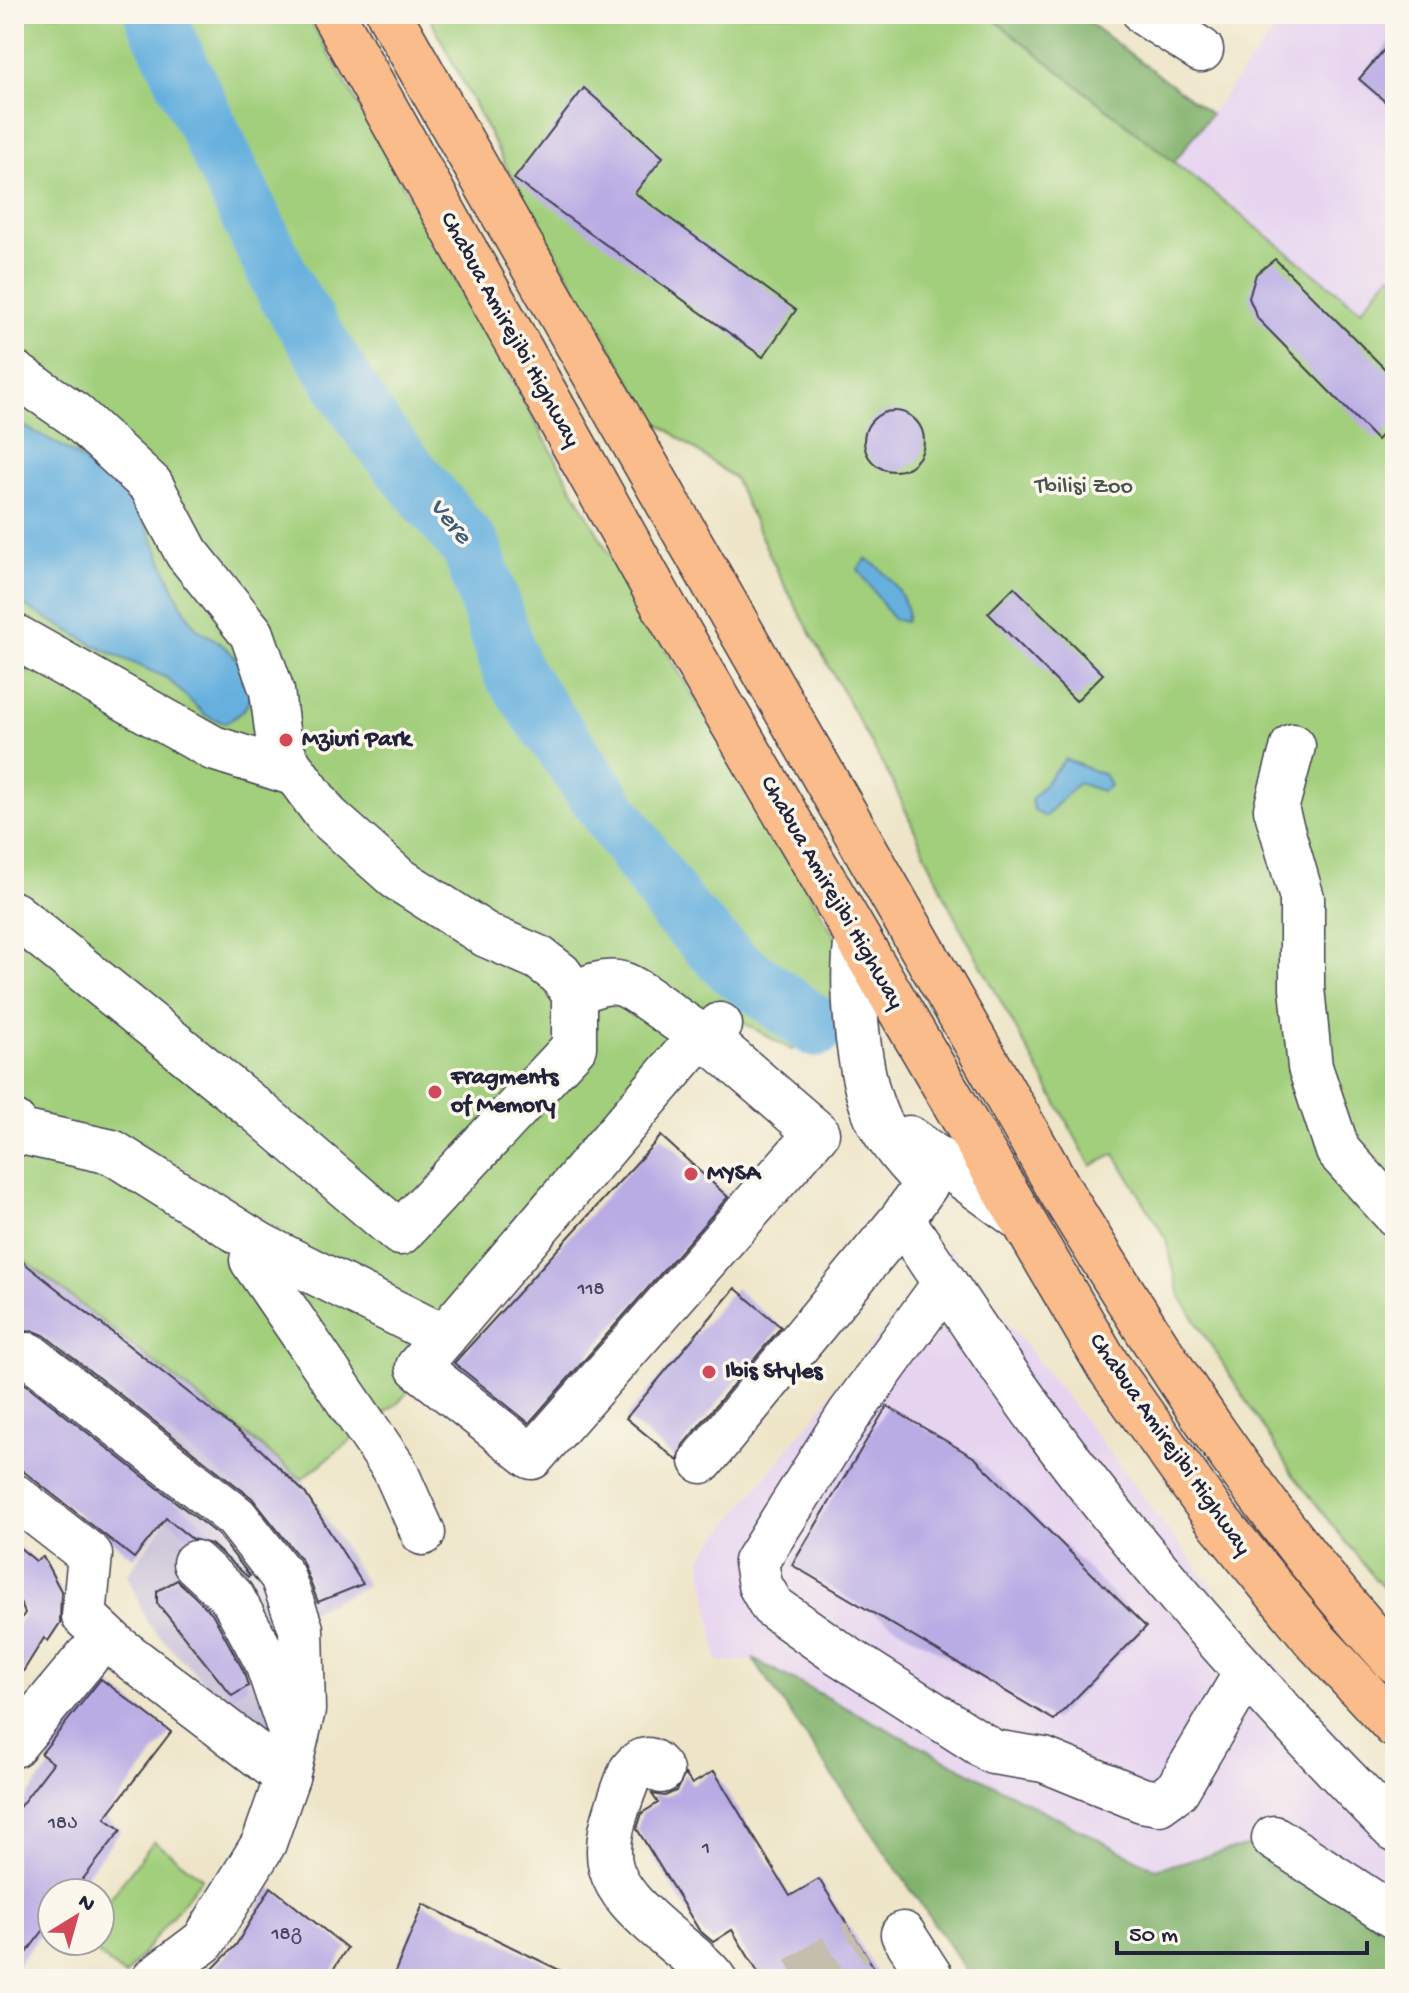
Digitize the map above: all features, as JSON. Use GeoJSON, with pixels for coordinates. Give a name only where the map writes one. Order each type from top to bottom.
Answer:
{"type":"FeatureCollection","features":[{"type":"Feature","properties":{"kind":"main road","name":"Chabua Amirejibi Highway"},"geometry":{"type":"LineString","coordinates":[[333,14],[657,594],[1018,1217],[1108,1366],[1216,1518],[1316,1641],[1395,1726]]}},
{"type":"Feature","properties":{"kind":"main road","name":"Chabua Amirejibi Highway"},"geometry":{"type":"LineString","coordinates":[[389,14],[1061,1192],[1172,1375],[1235,1467],[1323,1580],[1395,1661]]}},
{"type":"Feature","properties":{"kind":"street"},"geometry":{"type":"LineString","coordinates":[[1145,14],[1201,50]]}},
{"type":"Feature","properties":{"kind":"street"},"geometry":{"type":"LineString","coordinates":[[14,373],[74,414],[151,485],[187,553],[252,634],[272,691],[279,745],[327,816],[397,878],[486,935],[539,958],[560,974],[574,994],[574,1047],[400,1233],[260,1113],[14,914]]}},
{"type":"Feature","properties":{"kind":"street"},"geometry":{"type":"LineString","coordinates":[[14,636],[213,748],[296,774]]}},
{"type":"Feature","properties":{"kind":"street"},"geometry":{"type":"LineString","coordinates":[[1293,746],[1276,809],[1302,898],[1302,988],[1310,1067],[1338,1151],[1395,1214]]}},
{"type":"Feature","properties":{"kind":"street"},"geometry":{"type":"LineString","coordinates":[[702,1461],[902,1219],[927,1183],[908,1164],[873,1110],[854,997],[853,965],[857,938]]}},
{"type":"Feature","properties":{"kind":"street"},"geometry":{"type":"LineString","coordinates":[[574,994],[595,984],[623,984],[686,1029],[714,1032],[817,1133]]}},
{"type":"Feature","properties":{"kind":"street"},"geometry":{"type":"LineString","coordinates":[[714,1032],[691,1047],[418,1367],[532,1457],[817,1133],[873,1110]]}},
{"type":"Feature","properties":{"kind":"street"},"geometry":{"type":"LineString","coordinates":[[873,1110],[1018,1217]]}},
{"type":"Feature","properties":{"kind":"street"},"geometry":{"type":"LineString","coordinates":[[14,1123],[21,1132],[112,1152],[260,1245],[444,1337]]}},
{"type":"Feature","properties":{"kind":"street"},"geometry":{"type":"LineString","coordinates":[[902,1219],[1039,1419],[1246,1673],[1292,1726],[1395,1830]]}},
{"type":"Feature","properties":{"kind":"street"},"geometry":{"type":"LineString","coordinates":[[260,1245],[252,1260],[394,1468],[423,1533]]}},
{"type":"Feature","properties":{"kind":"street"},"geometry":{"type":"LineString","coordinates":[[945,1283],[849,1415],[756,1562],[760,1585],[772,1606],[834,1650],[993,1752],[1044,1760],[1142,1800],[1159,1803],[1177,1790],[1246,1673]]}},
{"type":"Feature","properties":{"kind":"street"},"geometry":{"type":"LineString","coordinates":[[29,1355],[236,1517],[282,1576],[301,1629],[303,1710],[291,1761],[264,1843],[204,1941],[154,1979]]}},
{"type":"Feature","properties":{"kind":"street"},"geometry":{"type":"LineString","coordinates":[[14,1496],[90,1555],[84,1616],[117,1647],[291,1761]]}},
{"type":"Feature","properties":{"kind":"street"},"geometry":{"type":"LineString","coordinates":[[195,1563],[232,1597],[266,1660],[291,1761]]}},
{"type":"Feature","properties":{"kind":"street"},"geometry":{"type":"LineString","coordinates":[[14,1745],[87,1657]]}},
{"type":"Feature","properties":{"kind":"street"},"geometry":{"type":"LineString","coordinates":[[661,1771],[655,1761],[647,1759],[637,1762],[631,1771],[609,1835],[610,1873],[631,1906],[714,1979]]}},
{"type":"Feature","properties":{"kind":"street"},"geometry":{"type":"LineString","coordinates":[[1274,1838],[1395,1917]]}},
{"type":"Feature","properties":{"kind":"street"},"geometry":{"type":"LineString","coordinates":[[903,1934],[932,1979]]}},
{"type":"Feature","properties":{"kind":"shaded area"},"geometry":{"type":"Polygon","coordinates":[[[1287,14],[1395,14],[1395,277],[1390,274],[1361,310],[1174,162],[1287,14]]]}},
{"type":"Feature","properties":{"kind":"shaded area"},"geometry":{"type":"Polygon","coordinates":[[[949,1248],[1246,1633],[1370,1768],[1395,1788],[1395,1938],[1257,1843],[1155,1869],[754,1660],[718,1662],[701,1558],[949,1248]]]}},
{"type":"Feature","properties":{"kind":"shaded area"},"geometry":{"type":"Polygon","coordinates":[[[14,1252],[302,1479],[368,1586],[289,1621],[281,1763],[148,1624],[127,1574],[190,1487],[14,1359],[14,1252]]]}},
{"type":"Feature","properties":{"kind":"green space","name":"Mziuri Park"},"geometry":{"type":"Polygon","coordinates":[[[14,14],[307,14],[611,557],[862,982],[792,1050],[730,1015],[399,1402],[302,1479],[14,1252],[14,14]]]}},
{"type":"Feature","properties":{"kind":"green space","name":"Tbilisi Zoo"},"geometry":{"type":"Polygon","coordinates":[[[428,14],[987,14],[1361,310],[1391,274],[1395,277],[1395,1599],[1376,1580],[1293,1475],[1180,1296],[1166,1239],[1115,1154],[1091,1166],[952,912],[894,785],[780,577],[734,478],[652,418],[513,180],[428,14]]]}},
{"type":"Feature","properties":{"kind":"green space"},"geometry":{"type":"Polygon","coordinates":[[[987,14],[1077,14],[1211,114],[1174,162],[987,14]]]}},
{"type":"Feature","properties":{"kind":"green space"},"geometry":{"type":"Polygon","coordinates":[[[753,1659],[1155,1869],[1257,1843],[1395,1938],[1395,1979],[972,1979],[753,1659]]]}},
{"type":"Feature","properties":{"kind":"green space"},"geometry":{"type":"Polygon","coordinates":[[[154,1841],[202,1878],[125,1976],[101,1957],[116,1957],[116,1890],[154,1841]]]}},
{"type":"Feature","properties":{"kind":"water"},"geometry":{"type":"Polygon","coordinates":[[[14,422],[89,464],[136,509],[174,590],[197,629],[231,653],[246,674],[250,696],[238,715],[224,723],[205,715],[167,678],[100,648],[14,600],[14,422]]]}},
{"type":"Feature","properties":{"kind":"water"},"geometry":{"type":"Polygon","coordinates":[[[866,559],[881,569],[901,595],[907,614],[906,622],[893,619],[858,569],[866,559]]]}},
{"type":"Feature","properties":{"kind":"water"},"geometry":{"type":"Polygon","coordinates":[[[1065,759],[1105,775],[1110,786],[1102,791],[1078,783],[1045,817],[1034,810],[1031,800],[1065,759]]]}},
{"type":"Feature","properties":{"kind":"building"},"geometry":{"type":"Polygon","coordinates":[[[1395,37],[1395,110],[1359,79],[1395,37]]]}},
{"type":"Feature","properties":{"kind":"building"},"geometry":{"type":"Polygon","coordinates":[[[584,88],[663,157],[635,193],[796,310],[763,357],[514,179],[584,88]]]}},
{"type":"Feature","properties":{"kind":"building"},"geometry":{"type":"Polygon","coordinates":[[[1275,259],[1395,379],[1395,421],[1377,440],[1258,319],[1249,298],[1256,274],[1275,259]]]}},
{"type":"Feature","properties":{"kind":"building"},"geometry":{"type":"Polygon","coordinates":[[[894,411],[915,420],[924,441],[915,462],[894,471],[873,462],[864,441],[873,420],[894,411]]]}},
{"type":"Feature","properties":{"kind":"building"},"geometry":{"type":"Polygon","coordinates":[[[1014,587],[1103,674],[1076,701],[988,613],[1014,587]]]}},
{"type":"Feature","properties":{"kind":"building"},"geometry":{"type":"Polygon","coordinates":[[[661,1136],[728,1197],[529,1423],[454,1363],[661,1136]]]}},
{"type":"Feature","properties":{"kind":"building"},"geometry":{"type":"Polygon","coordinates":[[[14,1255],[260,1449],[305,1493],[363,1584],[318,1602],[302,1561],[252,1498],[44,1335],[32,1330],[14,1336],[14,1255]]]}},
{"type":"Feature","properties":{"kind":"building"},"geometry":{"type":"Polygon","coordinates":[[[735,1288],[781,1327],[683,1445],[678,1461],[626,1418],[735,1288]]]}},
{"type":"Feature","properties":{"kind":"building"},"geometry":{"type":"Polygon","coordinates":[[[14,1375],[218,1535],[250,1576],[211,1544],[192,1539],[166,1518],[134,1558],[14,1464],[14,1375]]]}},
{"type":"Feature","properties":{"kind":"building"},"geometry":{"type":"Polygon","coordinates":[[[887,1406],[975,1458],[1146,1627],[1054,1720],[792,1565],[887,1406]]]}},
{"type":"Feature","properties":{"kind":"building"},"geometry":{"type":"Polygon","coordinates":[[[14,1543],[36,1561],[43,1557],[61,1591],[60,1623],[48,1641],[44,1638],[14,1686],[14,1629],[25,1613],[14,1590],[14,1543]]]}},
{"type":"Feature","properties":{"kind":"building"},"geometry":{"type":"Polygon","coordinates":[[[177,1580],[212,1613],[243,1670],[248,1686],[232,1696],[157,1603],[157,1591],[177,1580]]]}},
{"type":"Feature","properties":{"kind":"building"},"geometry":{"type":"Polygon","coordinates":[[[101,1679],[171,1732],[105,1818],[121,1830],[84,1877],[36,1877],[36,1940],[14,1969],[14,1814],[53,1763],[41,1754],[101,1679]]]}},
{"type":"Feature","properties":{"kind":"building"},"geometry":{"type":"Polygon","coordinates":[[[714,1771],[790,1896],[819,1879],[881,1979],[762,1979],[732,1930],[713,1942],[699,1930],[637,1829],[642,1813],[658,1803],[652,1794],[665,1796],[676,1791],[685,1774],[692,1784],[714,1771]]]}},
{"type":"Feature","properties":{"kind":"building"},"geometry":{"type":"Polygon","coordinates":[[[271,1887],[347,1948],[327,1979],[203,1979],[236,1945],[271,1887]]]}},
{"type":"Feature","properties":{"kind":"building"},"geometry":{"type":"Polygon","coordinates":[[[423,1904],[578,1979],[392,1979],[423,1904]]]}},
{"type":"Feature","properties":{"kind":"waterway","name":"Vere"},"geometry":{"type":"LineString","coordinates":[[154,14],[286,291],[372,428],[472,549],[512,671],[679,911],[733,966],[816,1027]]}},
{"type":"Feature","properties":{"kind":"tunnel"},"geometry":{"type":"LineString","coordinates":[[797,1979],[858,1941]]}},
{"type":"Feature","properties":{"kind":"place","name":"Mziuri Park"},"geometry":{"type":"Point","coordinates":[286,740]}},
{"type":"Feature","properties":{"kind":"place","name":"Fragments of Memory"},"geometry":{"type":"Point","coordinates":[435,1092]}},
{"type":"Feature","properties":{"kind":"place","name":"MYSA"},"geometry":{"type":"Point","coordinates":[691,1174]}},
{"type":"Feature","properties":{"kind":"place","name":"Ibis Styles"},"geometry":{"type":"Point","coordinates":[709,1372]}}]}
